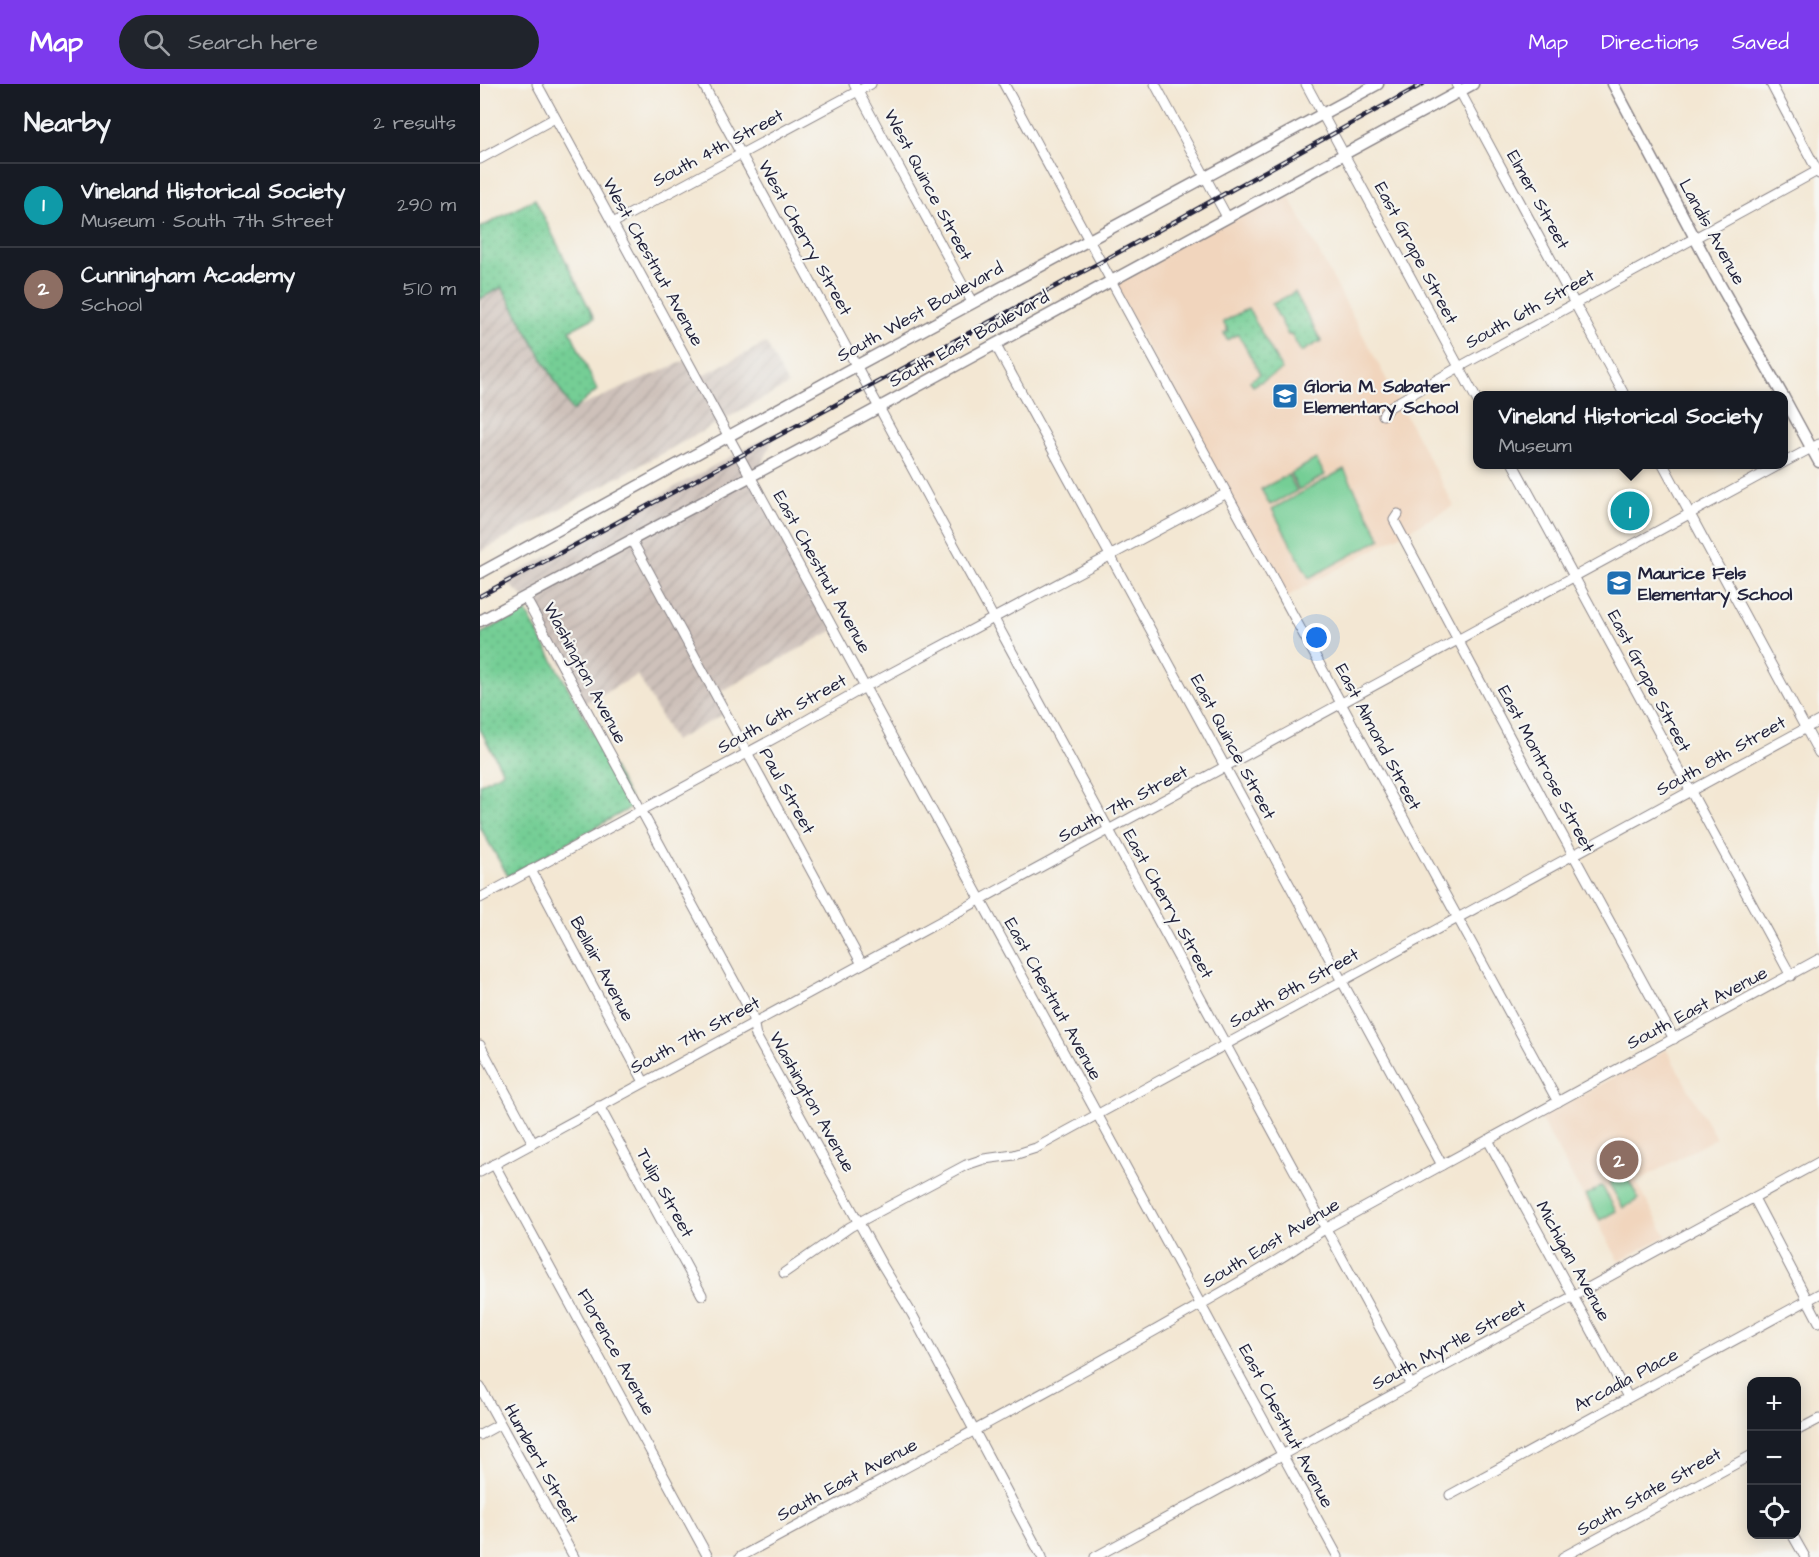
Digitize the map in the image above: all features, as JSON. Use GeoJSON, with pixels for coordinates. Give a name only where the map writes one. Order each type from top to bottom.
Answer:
{"type":"FeatureCollection","features":[{"type":"Feature","properties":{"kind":"main road","name":"South West Boulevard"},"geometry":{"type":"LineString","coordinates":[[480,573],[972,302],[1378,84]]}},
{"type":"Feature","properties":{"kind":"main road","name":"South East Boulevard"},"geometry":{"type":"LineString","coordinates":[[480,621],[750,475],[880,408],[1344,154],[1458,88],[1473,84]]}},
{"type":"Feature","properties":{"kind":"main road","name":"Landis Avenue"},"geometry":{"type":"LineString","coordinates":[[1613,84],[1780,391]]}},
{"type":"Feature","properties":{"kind":"main road","name":"Landis Avenue"},"geometry":{"type":"LineString","coordinates":[[1788,404],[1815,446],[1819,462]]}},
{"type":"Feature","properties":{"kind":"street","name":"West Chestnut Avenue"},"geometry":{"type":"LineString","coordinates":[[537,84],[740,456]]}},
{"type":"Feature","properties":{"kind":"street","name":"West Cherry Street"},"geometry":{"type":"LineString","coordinates":[[703,84],[880,408]]}},
{"type":"Feature","properties":{"kind":"street","name":"South 4th Street"},"geometry":{"type":"LineString","coordinates":[[613,223],[856,88],[871,84]]}},
{"type":"Feature","properties":{"kind":"street","name":"East Almond Street"},"geometry":{"type":"LineString","coordinates":[[1004,84],[1558,1102]]}},
{"type":"Feature","properties":{"kind":"street"},"geometry":{"type":"LineString","coordinates":[[1155,84],[1227,218]]}},
{"type":"Feature","properties":{"kind":"street","name":"East Grape Street"},"geometry":{"type":"LineString","coordinates":[[1306,84],[1473,393]]}},
{"type":"Feature","properties":{"kind":"street"},"geometry":{"type":"LineString","coordinates":[[1770,84],[1819,172]]}},
{"type":"Feature","properties":{"kind":"street","name":"West Quince Street"},"geometry":{"type":"LineString","coordinates":[[856,88],[972,302]]}},
{"type":"Feature","properties":{"kind":"street","name":"Elmer Street"},"geometry":{"type":"LineString","coordinates":[[1458,88],[1622,391]]}},
{"type":"Feature","properties":{"kind":"street"},"geometry":{"type":"LineString","coordinates":[[480,159],[555,118]]}},
{"type":"Feature","properties":{"kind":"street","name":"South 6th Street"},"geometry":{"type":"LineString","coordinates":[[1383,415],[1388,408],[1459,367],[1819,172]]}},
{"type":"Feature","properties":{"kind":"street","name":"East Quince Street"},"geometry":{"type":"LineString","coordinates":[[995,344],[1443,1165]]}},
{"type":"Feature","properties":{"kind":"street","name":"East Cherry Street"},"geometry":{"type":"LineString","coordinates":[[880,408],[1411,1385]]}},
{"type":"Feature","properties":{"kind":"street","name":"South 7th Street"},"geometry":{"type":"LineString","coordinates":[[1788,461],[1815,446]]}},
{"type":"Feature","properties":{"kind":"street","name":"East Chestnut Avenue"},"geometry":{"type":"LineString","coordinates":[[740,456],[1338,1557]]}},
{"type":"Feature","properties":{"kind":"street","name":"East Grape Street"},"geometry":{"type":"LineString","coordinates":[[1515,469],[1791,976]]}},
{"type":"Feature","properties":{"kind":"street"},"geometry":{"type":"LineString","coordinates":[[1665,469],[1819,753]]}},
{"type":"Feature","properties":{"kind":"street","name":"South 7th Street"},"geometry":{"type":"LineString","coordinates":[[480,1172],[1773,469]]}},
{"type":"Feature","properties":{"kind":"street","name":"South 6th Street"},"geometry":{"type":"LineString","coordinates":[[480,898],[865,687],[1227,493]]}},
{"type":"Feature","properties":{"kind":"street","name":"East Montrose Street"},"geometry":{"type":"LineString","coordinates":[[1398,514],[1394,520],[1674,1039]]}},
{"type":"Feature","properties":{"kind":"street","name":"Paul Street"},"geometry":{"type":"LineString","coordinates":[[632,539],[862,964]]}},
{"type":"Feature","properties":{"kind":"street","name":"Washington Avenue"},"geometry":{"type":"LineString","coordinates":[[525,597],[746,1003],[754,1023],[756,1036],[858,1222],[912,1314],[1042,1557]]}},
{"type":"Feature","properties":{"kind":"street","name":"South 8th Street"},"geometry":{"type":"LineString","coordinates":[[784,1273],[820,1246],[858,1222],[966,1165],[1036,1148],[1819,721]]}},
{"type":"Feature","properties":{"kind":"street","name":"Bellair Avenue"},"geometry":{"type":"LineString","coordinates":[[531,870],[644,1082]]}},
{"type":"Feature","properties":{"kind":"street","name":"South East Avenue"},"geometry":{"type":"LineString","coordinates":[[740,1557],[975,1431],[1201,1304],[1325,1229],[1819,959]]}},
{"type":"Feature","properties":{"kind":"street"},"geometry":{"type":"LineString","coordinates":[[480,1045],[533,1143]]}},
{"type":"Feature","properties":{"kind":"street","name":"Tulip Street"},"geometry":{"type":"LineString","coordinates":[[599,1107],[702,1295]]}},
{"type":"Feature","properties":{"kind":"street","name":"Michigan Avenue"},"geometry":{"type":"LineString","coordinates":[[1488,1140],[1628,1397]]}},
{"type":"Feature","properties":{"kind":"street","name":"South Myrtle Street"},"geometry":{"type":"LineString","coordinates":[[1095,1557],[1819,1162]]}},
{"type":"Feature","properties":{"kind":"street","name":"Florence Avenue"},"geometry":{"type":"LineString","coordinates":[[494,1164],[708,1557]]}},
{"type":"Feature","properties":{"kind":"street"},"geometry":{"type":"LineString","coordinates":[[1754,1198],[1819,1322]]}},
{"type":"Feature","properties":{"kind":"street","name":"Arcadia Place"},"geometry":{"type":"LineString","coordinates":[[1450,1495],[1819,1294]]}},
{"type":"Feature","properties":{"kind":"street","name":"Humbert Street"},"geometry":{"type":"LineString","coordinates":[[480,1387],[574,1557]]}},
{"type":"Feature","properties":{"kind":"street"},"geometry":{"type":"LineString","coordinates":[[1801,1429],[1819,1419]]}},
{"type":"Feature","properties":{"kind":"street"},"geometry":{"type":"LineString","coordinates":[[480,1435],[500,1424]]}},
{"type":"Feature","properties":{"kind":"street","name":"South State Street"},"geometry":{"type":"LineString","coordinates":[[1563,1557],[1747,1459]]}},
{"type":"Feature","properties":{"kind":"street"},"geometry":{"type":"LineString","coordinates":[[1795,1539],[1805,1557]]}},
{"type":"Feature","properties":{"kind":"shaded area","name":"Gloria M. Sabater Elementary School"},"geometry":{"type":"Polygon","coordinates":[[[1284,187],[1454,506],[1284,598],[1111,280],[1284,187]]]}},
{"type":"Feature","properties":{"kind":"shaded area"},"geometry":{"type":"Polygon","coordinates":[[[502,287],[572,410],[689,359],[699,377],[766,343],[788,385],[480,552],[480,299],[502,287]]]}},
{"type":"Feature","properties":{"kind":"shaded area"},"geometry":{"type":"Polygon","coordinates":[[[776,432],[754,483],[834,630],[716,694],[726,713],[674,741],[638,675],[583,704],[527,600],[504,580],[776,432]]]}},
{"type":"Feature","properties":{"kind":"shaded area"},"geometry":{"type":"Polygon","coordinates":[[[1666,1049],[1716,1138],[1636,1182],[1666,1236],[1619,1261],[1540,1118],[1666,1049]]]}},
{"type":"Feature","properties":{"kind":"green space"},"geometry":{"type":"Polygon","coordinates":[[[535,199],[594,318],[570,330],[597,390],[572,411],[502,287],[480,299],[480,228],[535,199]]]}},
{"type":"Feature","properties":{"kind":"green space"},"geometry":{"type":"Polygon","coordinates":[[[1295,292],[1321,341],[1301,352],[1291,334],[1288,335],[1272,304],[1295,292]]]}},
{"type":"Feature","properties":{"kind":"green space"},"geometry":{"type":"Polygon","coordinates":[[[1248,308],[1282,370],[1253,386],[1250,381],[1260,374],[1238,334],[1227,340],[1224,333],[1228,331],[1223,322],[1248,308]]]}},
{"type":"Feature","properties":{"kind":"green space"},"geometry":{"type":"Polygon","coordinates":[[[1316,459],[1325,475],[1299,490],[1290,474],[1316,459]]]}},
{"type":"Feature","properties":{"kind":"green space"},"geometry":{"type":"Polygon","coordinates":[[[1344,469],[1381,539],[1309,578],[1272,509],[1344,469]]]}},
{"type":"Feature","properties":{"kind":"green space"},"geometry":{"type":"Polygon","coordinates":[[[1288,475],[1297,491],[1270,505],[1261,489],[1288,475]]]}},
{"type":"Feature","properties":{"kind":"green space"},"geometry":{"type":"Polygon","coordinates":[[[525,610],[634,806],[508,876],[480,827],[480,784],[503,772],[480,729],[480,634],[525,610]]]}},
{"type":"Feature","properties":{"kind":"green space"},"geometry":{"type":"Polygon","coordinates":[[[1625,1174],[1639,1199],[1623,1208],[1609,1183],[1625,1174]]]}},
{"type":"Feature","properties":{"kind":"green space"},"geometry":{"type":"Polygon","coordinates":[[[1602,1186],[1616,1211],[1600,1220],[1586,1195],[1602,1186]]]}},
{"type":"Feature","properties":{"kind":"railway"},"geometry":{"type":"LineString","coordinates":[[480,596],[1101,262],[1423,84]]}},
{"type":"Feature","properties":{"kind":"place","name":"Gloria M. Sabater Elementary School"},"geometry":{"type":"Point","coordinates":[1285,396]}},
{"type":"Feature","properties":{"kind":"place","name":"Vineland Historical Society"},"geometry":{"type":"Point","coordinates":[1630,511]}},
{"type":"Feature","properties":{"kind":"place","name":"Maurice Fels Elementary School"},"geometry":{"type":"Point","coordinates":[1619,583]}},
{"type":"Feature","properties":{"kind":"place","name":"Cunningham Academy"},"geometry":{"type":"Point","coordinates":[1619,1160]}}]}
